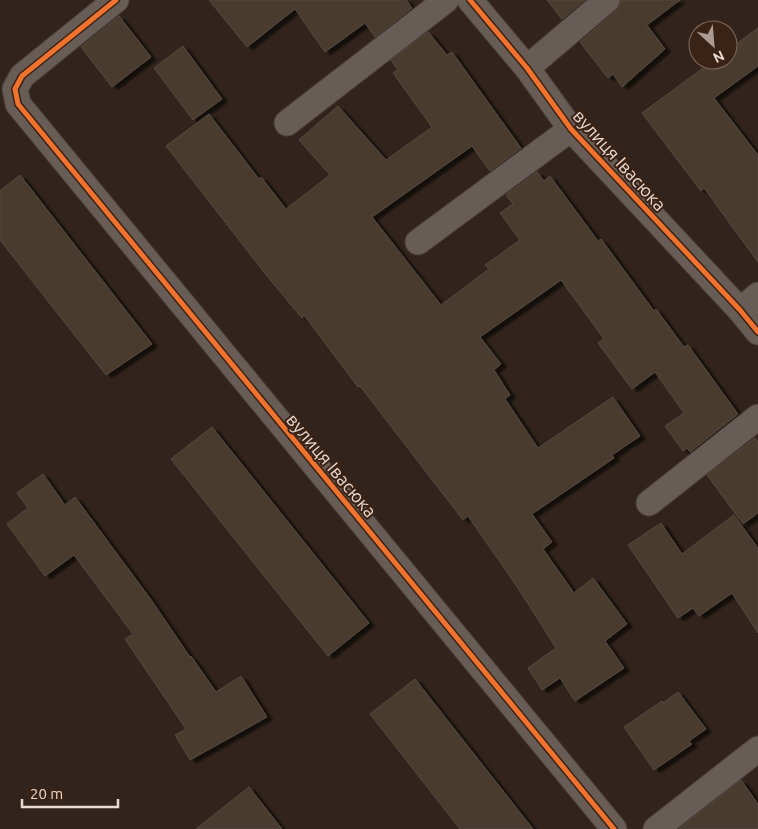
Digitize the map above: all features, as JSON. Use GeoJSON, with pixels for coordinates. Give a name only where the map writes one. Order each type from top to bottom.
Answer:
{"type":"FeatureCollection","features":[{"type":"Feature","properties":{"kind":"street","name":"вулиця Івасюка"},"geometry":{"type":"LineString","coordinates":[[116,0],[22,76],[15,89],[18,104],[614,829]]}},
{"type":"Feature","properties":{"kind":"street"},"geometry":{"type":"LineString","coordinates":[[287,123],[446,0]]}},
{"type":"Feature","properties":{"kind":"street","name":"вулиця Івасюка"},"geometry":{"type":"LineString","coordinates":[[470,0],[527,68],[570,129],[749,302],[758,332]]}},
{"type":"Feature","properties":{"kind":"street"},"geometry":{"type":"LineString","coordinates":[[527,68],[607,0]]}},
{"type":"Feature","properties":{"kind":"street"},"geometry":{"type":"LineString","coordinates":[[418,242],[570,129]]}},
{"type":"Feature","properties":{"kind":"street"},"geometry":{"type":"LineString","coordinates":[[649,503],[758,417]]}},
{"type":"Feature","properties":{"kind":"street"},"geometry":{"type":"LineString","coordinates":[[656,829],[758,749]]}},
{"type":"Feature","properties":{"kind":"building"},"geometry":{"type":"Polygon","coordinates":[[[209,0],[406,0],[412,8],[375,37],[365,23],[325,52],[295,9],[247,47],[209,0]]]}},
{"type":"Feature","properties":{"kind":"building"},"geometry":{"type":"Polygon","coordinates":[[[547,0],[585,0],[562,19],[547,0]]]}},
{"type":"Feature","properties":{"kind":"building"},"geometry":{"type":"Polygon","coordinates":[[[621,0],[680,0],[647,25],[665,49],[622,87],[613,74],[608,78],[580,42],[616,11],[621,0]]]}},
{"type":"Feature","properties":{"kind":"building"},"geometry":{"type":"Polygon","coordinates":[[[119,16],[151,57],[112,87],[81,47],[119,16]]]}},
{"type":"Feature","properties":{"kind":"building"},"geometry":{"type":"Polygon","coordinates":[[[758,28],[758,66],[714,98],[758,155],[758,262],[704,188],[701,191],[642,113],[700,70],[738,70],[738,43],[758,28]]]}},
{"type":"Feature","properties":{"kind":"building"},"geometry":{"type":"Polygon","coordinates":[[[428,32],[447,55],[452,52],[521,148],[490,171],[472,146],[372,217],[441,305],[489,269],[485,265],[520,240],[500,213],[513,204],[506,195],[537,172],[544,181],[550,176],[598,241],[601,239],[654,311],[656,309],[684,347],[688,345],[738,414],[690,452],[687,448],[683,451],[665,426],[684,413],[655,372],[632,389],[598,343],[604,339],[561,280],[480,337],[501,364],[494,370],[510,395],[505,399],[538,448],[613,397],[640,436],[612,455],[614,458],[532,514],[552,542],[543,549],[574,593],[593,578],[627,624],[605,641],[624,668],[575,701],[560,678],[542,690],[528,668],[556,648],[518,588],[468,516],[463,520],[304,315],[302,318],[267,276],[166,146],[209,114],[259,179],[261,177],[286,209],[330,175],[299,140],[338,106],[386,160],[432,127],[393,73],[398,70],[391,60],[428,32]]]}},
{"type":"Feature","properties":{"kind":"building"},"geometry":{"type":"Polygon","coordinates":[[[183,46],[222,99],[193,120],[154,68],[183,46]]]}},
{"type":"Feature","properties":{"kind":"building"},"geometry":{"type":"Polygon","coordinates":[[[20,175],[152,344],[106,375],[0,240],[0,191],[20,175]]]}},
{"type":"Feature","properties":{"kind":"building"},"geometry":{"type":"Polygon","coordinates":[[[212,427],[369,623],[328,656],[171,459],[212,427]]]}},
{"type":"Feature","properties":{"kind":"building"},"geometry":{"type":"Polygon","coordinates":[[[755,438],[758,442],[758,513],[743,524],[707,475],[755,438]]]}},
{"type":"Feature","properties":{"kind":"building"},"geometry":{"type":"Polygon","coordinates":[[[43,474],[65,505],[75,497],[216,692],[241,676],[267,717],[190,760],[175,735],[186,729],[125,639],[133,634],[74,555],[45,576],[7,524],[28,508],[17,493],[43,474]]]}},
{"type":"Feature","properties":{"kind":"building"},"geometry":{"type":"Polygon","coordinates":[[[734,515],[758,548],[758,633],[732,593],[699,616],[693,608],[678,618],[628,545],[661,523],[682,554],[734,515]]]}},
{"type":"Feature","properties":{"kind":"building"},"geometry":{"type":"Polygon","coordinates":[[[415,679],[533,829],[460,829],[370,714],[415,679]]]}},
{"type":"Feature","properties":{"kind":"building"},"geometry":{"type":"Polygon","coordinates":[[[678,692],[706,729],[689,741],[692,744],[654,770],[624,727],[678,692]]]}},
{"type":"Feature","properties":{"kind":"building"},"geometry":{"type":"Polygon","coordinates":[[[741,780],[758,804],[758,829],[679,829],[741,780]]]}},
{"type":"Feature","properties":{"kind":"building"},"geometry":{"type":"Polygon","coordinates":[[[249,787],[282,829],[196,829],[249,787]]]}},
{"type":"Feature","properties":{"kind":"cycle path"},"geometry":{"type":"LineString","coordinates":[[116,0],[22,76],[15,89],[18,104],[614,829]]}},
{"type":"Feature","properties":{"kind":"cycle path"},"geometry":{"type":"LineString","coordinates":[[470,0],[527,68],[571,129],[740,310],[758,332]]}}]}
